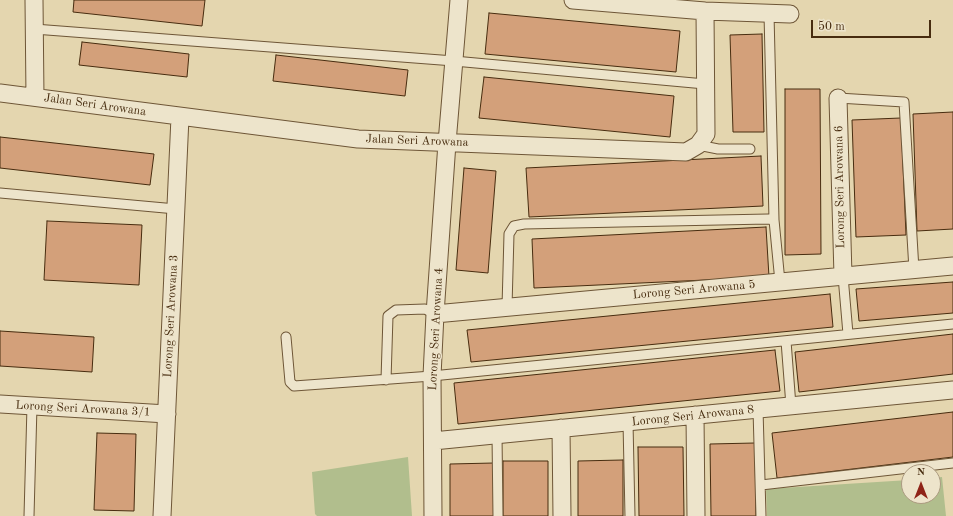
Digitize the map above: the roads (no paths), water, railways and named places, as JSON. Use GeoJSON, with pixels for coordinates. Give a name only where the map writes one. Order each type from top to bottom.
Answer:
{"type":"FeatureCollection","features":[{"type":"Feature","properties":{"kind":"street"},"geometry":{"type":"LineString","coordinates":[[34,0],[35,97]]}},
{"type":"Feature","properties":{"kind":"street","name":"Lorong Seri Arowana 4"},"geometry":{"type":"LineString","coordinates":[[433,516],[432,376],[435,314],[459,0]]}},
{"type":"Feature","properties":{"kind":"street"},"geometry":{"type":"LineString","coordinates":[[573,0],[704,11],[790,14]]}},
{"type":"Feature","properties":{"kind":"street"},"geometry":{"type":"LineString","coordinates":[[698,145],[706,134],[704,11]]}},
{"type":"Feature","properties":{"kind":"street","name":"Jalan Seri Arowana"},"geometry":{"type":"LineString","coordinates":[[0,93],[358,139],[686,152],[698,145]]}},
{"type":"Feature","properties":{"kind":"street","name":"Lorong Seri Arowana 6"},"geometry":{"type":"LineString","coordinates":[[838,98],[843,276]]}},
{"type":"Feature","properties":{"kind":"street","name":"Lorong Seri Arowana 3"},"geometry":{"type":"LineString","coordinates":[[162,516],[180,117]]}},
{"type":"Feature","properties":{"kind":"street","name":"Lorong Seri Arowana 5"},"geometry":{"type":"LineString","coordinates":[[435,314],[953,266]]}},
{"type":"Feature","properties":{"kind":"street","name":"Lorong Seri Arowana 8"},"geometry":{"type":"LineString","coordinates":[[433,441],[953,390]]}},
{"type":"Feature","properties":{"kind":"street","name":"Lorong Seri Arowana 3/1"},"geometry":{"type":"LineString","coordinates":[[0,404],[167,414]]}},
{"type":"Feature","properties":{"kind":"street"},"geometry":{"type":"LineString","coordinates":[[695,415],[696,516]]}},
{"type":"Feature","properties":{"kind":"street"},"geometry":{"type":"LineString","coordinates":[[561,428],[562,516]]}},
{"type":"Feature","properties":{"kind":"lane"},"geometry":{"type":"LineString","coordinates":[[769,14],[774,220],[780,282]]}},
{"type":"Feature","properties":{"kind":"lane"},"geometry":{"type":"LineString","coordinates":[[34,29],[454,61],[705,84]]}},
{"type":"Feature","properties":{"kind":"lane"},"geometry":{"type":"LineString","coordinates":[[838,98],[904,102],[914,270]]}},
{"type":"Feature","properties":{"kind":"lane"},"geometry":{"type":"LineString","coordinates":[[698,145],[718,149],[750,150]]}},
{"type":"Feature","properties":{"kind":"lane"},"geometry":{"type":"LineString","coordinates":[[0,193],[176,209]]}},
{"type":"Feature","properties":{"kind":"lane"},"geometry":{"type":"LineString","coordinates":[[507,307],[509,234],[514,226],[532,224],[760,219],[774,220]]}},
{"type":"Feature","properties":{"kind":"lane"},"geometry":{"type":"LineString","coordinates":[[843,276],[848,334]]}},
{"type":"Feature","properties":{"kind":"lane"},"geometry":{"type":"LineString","coordinates":[[386,380],[388,316],[396,310],[425,308],[435,314]]}},
{"type":"Feature","properties":{"kind":"lane"},"geometry":{"type":"LineString","coordinates":[[286,337],[290,382],[294,386],[432,376],[953,324]]}},
{"type":"Feature","properties":{"kind":"lane"},"geometry":{"type":"LineString","coordinates":[[786,340],[791,406]]}},
{"type":"Feature","properties":{"kind":"lane"},"geometry":{"type":"LineString","coordinates":[[29,516],[32,406]]}},
{"type":"Feature","properties":{"kind":"lane"},"geometry":{"type":"LineString","coordinates":[[758,409],[761,516]]}},
{"type":"Feature","properties":{"kind":"lane"},"geometry":{"type":"LineString","coordinates":[[628,422],[630,516]]}},
{"type":"Feature","properties":{"kind":"lane"},"geometry":{"type":"LineString","coordinates":[[496,435],[498,516]]}},
{"type":"Feature","properties":{"kind":"lane"},"geometry":{"type":"LineString","coordinates":[[761,485],[953,463]]}}]}
